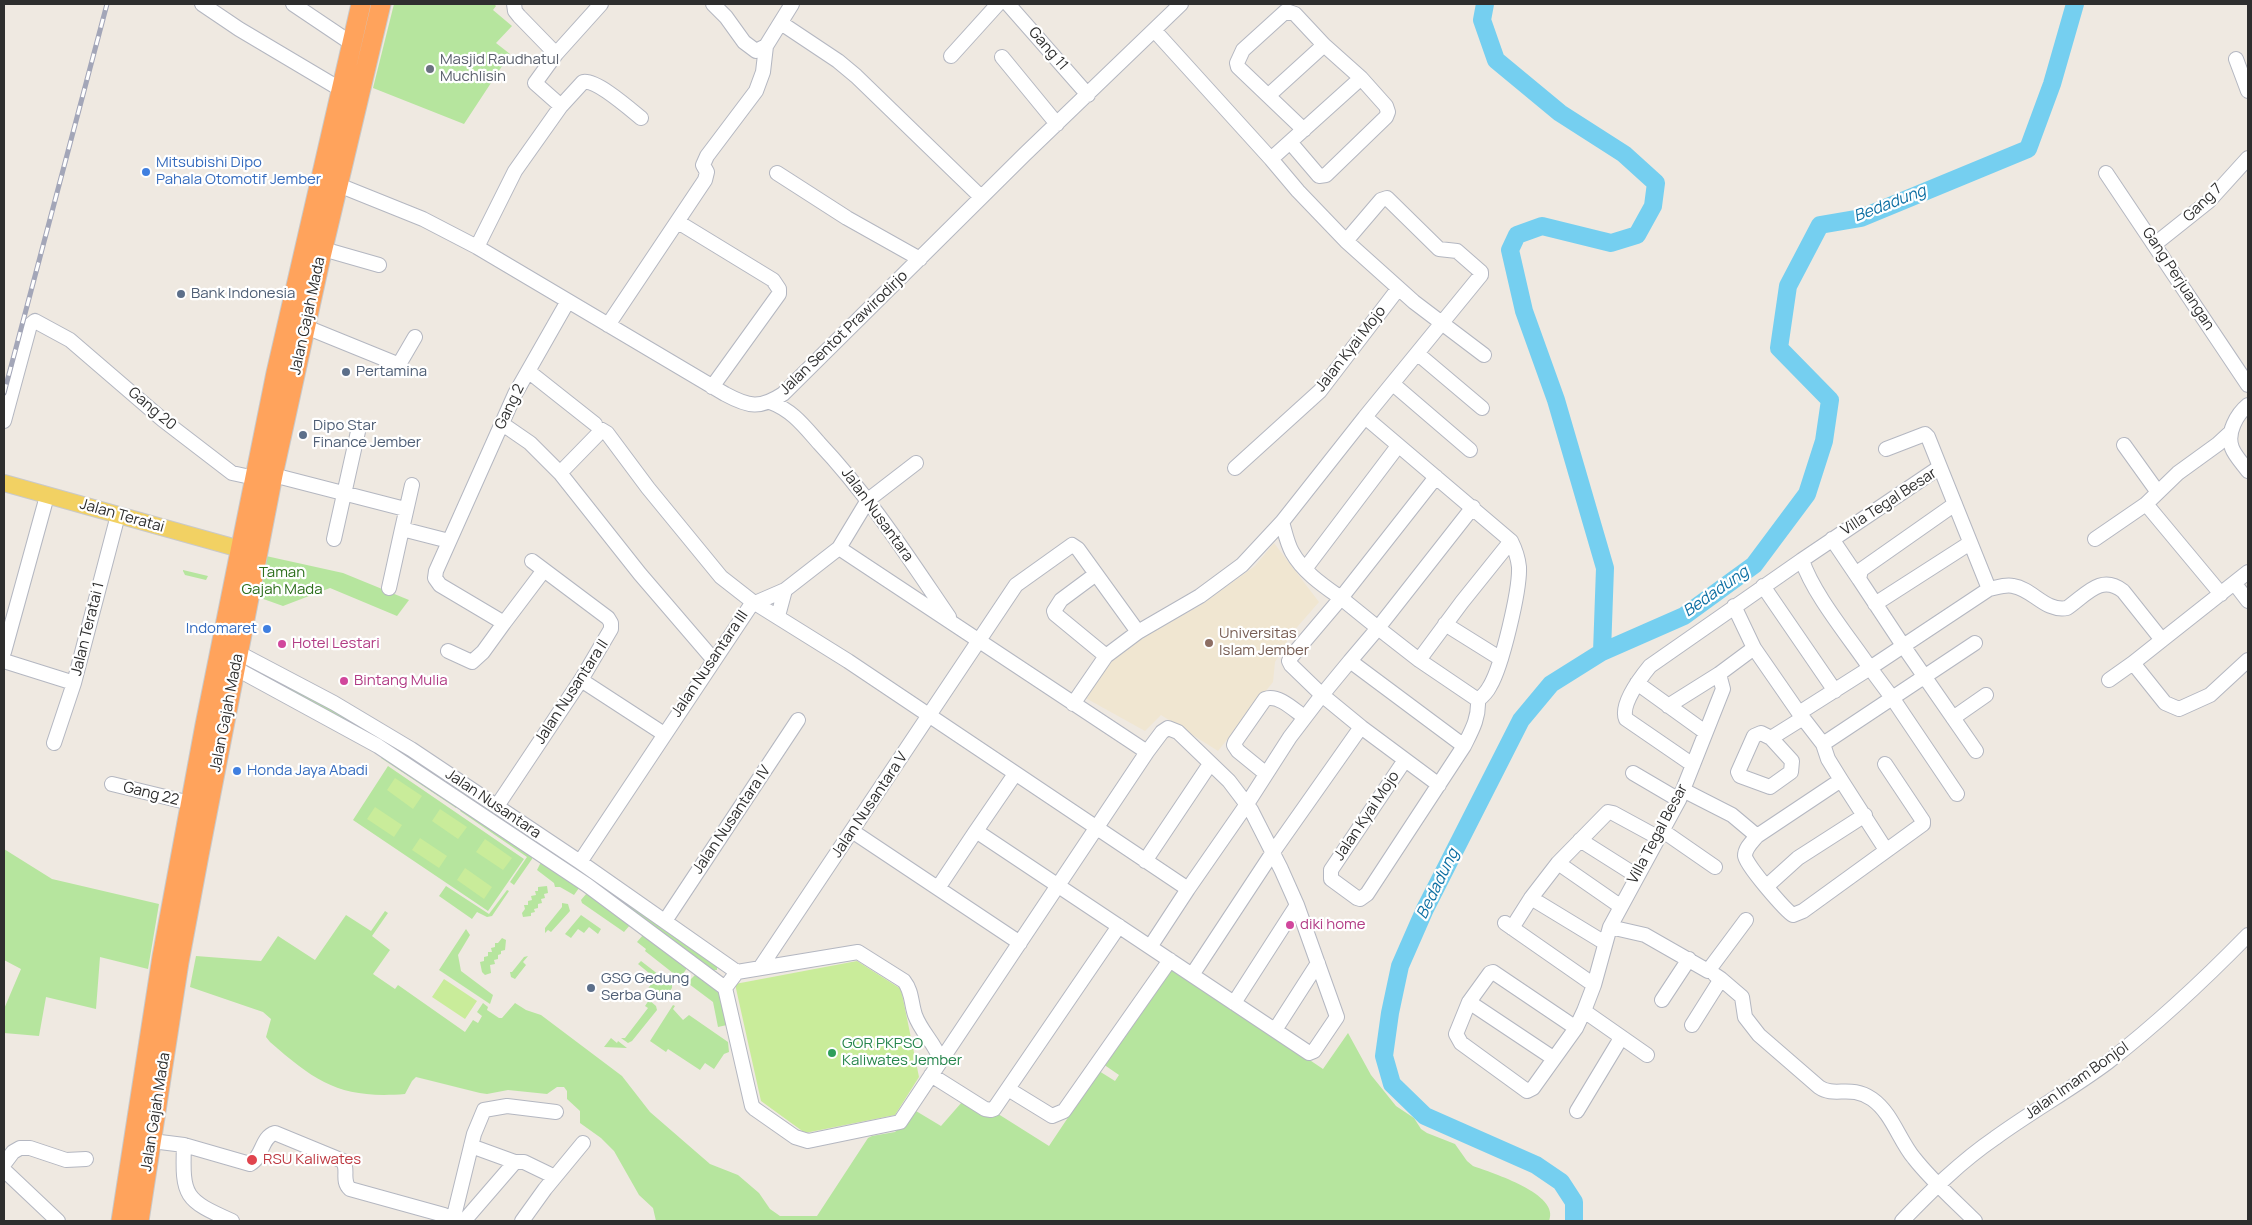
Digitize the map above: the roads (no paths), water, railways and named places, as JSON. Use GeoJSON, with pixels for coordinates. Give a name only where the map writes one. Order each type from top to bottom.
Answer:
{"type":"FeatureCollection","features":[{"type":"Feature","properties":{"kind":"highway","name":"Jalan Gajah Mada"},"geometry":{"type":"LineString","coordinates":[[139,1221],[152,1141],[154,1067],[171,904],[240,549],[264,477],[306,327],[323,249],[340,89],[361,4]]}},
{"type":"Feature","properties":{"kind":"highway","name":"Jalan Gajah Mada"},"geometry":{"type":"LineString","coordinates":[[121,1221],[199,855],[237,660],[296,280],[329,182],[381,4]]}},
{"type":"Feature","properties":{"kind":"main road","name":"Jalan Teratai"},"geometry":{"type":"LineString","coordinates":[[4,483],[240,549]]}},
{"type":"Feature","properties":{"kind":"street"},"geometry":{"type":"LineString","coordinates":[[202,4],[239,29],[340,89]]}},
{"type":"Feature","properties":{"kind":"street"},"geometry":{"type":"LineString","coordinates":[[293,4],[351,43]]}},
{"type":"Feature","properties":{"kind":"street"},"geometry":{"type":"LineString","coordinates":[[514,4],[518,16],[556,54]]}},
{"type":"Feature","properties":{"kind":"street"},"geometry":{"type":"LineString","coordinates":[[561,106],[535,84],[556,54],[601,4]]}},
{"type":"Feature","properties":{"kind":"street"},"geometry":{"type":"LineString","coordinates":[[713,4],[726,17],[744,42],[756,51],[766,46],[792,4]]}},
{"type":"Feature","properties":{"kind":"street"},"geometry":{"type":"LineString","coordinates":[[951,56],[998,4]]}},
{"type":"Feature","properties":{"kind":"street","name":"Gang 11"},"geometry":{"type":"LineString","coordinates":[[1008,4],[1088,95]]}},
{"type":"Feature","properties":{"kind":"street","name":"Jalan Sentot Prawirodirjo"},"geometry":{"type":"LineString","coordinates":[[329,182],[423,219],[477,247],[712,387],[744,403],[754,405],[770,402],[783,394],[981,197],[1181,4]]}},
{"type":"Feature","properties":{"kind":"street"},"geometry":{"type":"LineString","coordinates":[[1290,142],[1319,176],[1326,175],[1386,117],[1388,112],[1386,106],[1360,78],[1324,45],[1295,14],[1290,11],[1283,12],[1240,54],[1237,63],[1238,67],[1304,130]]}},
{"type":"Feature","properties":{"kind":"street"},"geometry":{"type":"LineString","coordinates":[[782,23],[856,76],[981,197]]}},
{"type":"Feature","properties":{"kind":"street"},"geometry":{"type":"LineString","coordinates":[[1154,30],[1298,191],[1346,241],[1398,289],[1484,356]]}},
{"type":"Feature","properties":{"kind":"street"},"geometry":{"type":"LineString","coordinates":[[1269,95],[1324,45]]}},
{"type":"Feature","properties":{"kind":"street"},"geometry":{"type":"LineString","coordinates":[[608,325],[705,180],[707,172],[703,164],[707,156],[756,91],[763,72],[766,46]]}},
{"type":"Feature","properties":{"kind":"street"},"geometry":{"type":"LineString","coordinates":[[1002,57],[1057,124]]}},
{"type":"Feature","properties":{"kind":"street"},"geometry":{"type":"LineString","coordinates":[[2236,59],[2248,91]]}},
{"type":"Feature","properties":{"kind":"street"},"geometry":{"type":"LineString","coordinates":[[1271,159],[1360,78]]}},
{"type":"Feature","properties":{"kind":"street"},"geometry":{"type":"LineString","coordinates":[[477,247],[515,171],[561,106],[580,85],[590,81],[629,107],[641,118]]}},
{"type":"Feature","properties":{"kind":"street","name":"Gang 7"},"geometry":{"type":"LineString","coordinates":[[2155,244],[2209,201],[2248,158]]}},
{"type":"Feature","properties":{"kind":"street"},"geometry":{"type":"LineString","coordinates":[[777,173],[847,218],[920,259]]}},
{"type":"Feature","properties":{"kind":"street","name":"Gang Perjuangan"},"geometry":{"type":"LineString","coordinates":[[2106,173],[2248,385]]}},
{"type":"Feature","properties":{"kind":"street"},"geometry":{"type":"LineString","coordinates":[[1073,704],[1106,656],[1138,632],[1200,596],[1242,565],[1282,522],[1481,275],[1479,270],[1457,251],[1439,249],[1387,198],[1381,200],[1346,241]]}},
{"type":"Feature","properties":{"kind":"street"},"geometry":{"type":"LineString","coordinates":[[678,222],[772,280],[779,289],[779,294],[712,387]]}},
{"type":"Feature","properties":{"kind":"street"},"geometry":{"type":"LineString","coordinates":[[323,249],[379,265]]}},
{"type":"Feature","properties":{"kind":"street","name":"Jalan Kyai Mojo"},"geometry":{"type":"LineString","coordinates":[[1235,468],[1320,391],[1398,289]]}},
{"type":"Feature","properties":{"kind":"street","name":"Gang 2"},"geometry":{"type":"LineString","coordinates":[[504,624],[436,582],[436,571],[501,423],[568,301]]}},
{"type":"Feature","properties":{"kind":"street","name":"Gang 20"},"geometry":{"type":"LineString","coordinates":[[4,421],[30,324],[35,321],[70,340],[163,420],[232,473],[344,492],[405,509]]}},
{"type":"Feature","properties":{"kind":"street"},"geometry":{"type":"LineString","coordinates":[[306,327],[397,364],[401,361],[415,336]]}},
{"type":"Feature","properties":{"kind":"street"},"geometry":{"type":"LineString","coordinates":[[1418,354],[1482,408]]}},
{"type":"Feature","properties":{"kind":"street"},"geometry":{"type":"LineString","coordinates":[[528,371],[595,424]]}},
{"type":"Feature","properties":{"kind":"street"},"geometry":{"type":"LineString","coordinates":[[1392,384],[1470,450]]}},
{"type":"Feature","properties":{"kind":"street"},"geometry":{"type":"LineString","coordinates":[[783,394],[792,412]]}},
{"type":"Feature","properties":{"kind":"street"},"geometry":{"type":"LineString","coordinates":[[770,402],[792,412]]}},
{"type":"Feature","properties":{"kind":"street"},"geometry":{"type":"LineString","coordinates":[[2248,405],[2240,412],[2231,432],[2230,440],[2232,449],[2248,471]]}},
{"type":"Feature","properties":{"kind":"street","name":"Jalan Nusantara"},"geometry":{"type":"LineString","coordinates":[[792,412],[842,467],[868,500],[954,624]]}},
{"type":"Feature","properties":{"kind":"street"},"geometry":{"type":"LineString","coordinates":[[1365,417],[1511,541],[1419,660]]}},
{"type":"Feature","properties":{"kind":"street"},"geometry":{"type":"LineString","coordinates":[[501,423],[530,443],[560,473],[640,574],[712,660]]}},
{"type":"Feature","properties":{"kind":"street"},"geometry":{"type":"LineString","coordinates":[[334,539],[359,427]]}},
{"type":"Feature","properties":{"kind":"street"},"geometry":{"type":"LineString","coordinates":[[560,473],[602,430],[607,433],[648,488],[721,577],[754,602],[848,661],[1188,889]]}},
{"type":"Feature","properties":{"kind":"street"},"geometry":{"type":"LineString","coordinates":[[2095,539],[2146,504],[2157,491],[2231,432]]}},
{"type":"Feature","properties":{"kind":"street"},"geometry":{"type":"LineString","coordinates":[[1886,449],[1925,434],[1940,467]]}},
{"type":"Feature","properties":{"kind":"street"},"geometry":{"type":"LineString","coordinates":[[2124,445],[2157,491]]}},
{"type":"Feature","properties":{"kind":"street"},"geometry":{"type":"LineString","coordinates":[[1305,568],[1398,446]]}},
{"type":"Feature","properties":{"kind":"street","name":"Jalan Nusantara III"},"geometry":{"type":"LineString","coordinates":[[580,862],[712,660],[754,602],[785,590],[839,548],[868,500],[916,463]]}},
{"type":"Feature","properties":{"kind":"street","name":"Villa Tegal Besar"},"geometry":{"type":"LineString","coordinates":[[1693,765],[1626,719],[1625,713],[1637,683],[1650,666],[1763,586],[1940,467],[1989,589]]}},
{"type":"Feature","properties":{"kind":"street"},"geometry":{"type":"LineString","coordinates":[[1341,598],[1436,476]]}},
{"type":"Feature","properties":{"kind":"street"},"geometry":{"type":"LineString","coordinates":[[389,588],[405,509],[412,485]]}},
{"type":"Feature","properties":{"kind":"street"},"geometry":{"type":"LineString","coordinates":[[4,652],[47,496]]}},
{"type":"Feature","properties":{"kind":"street"},"geometry":{"type":"LineString","coordinates":[[1859,579],[1861,570],[1955,504]]}},
{"type":"Feature","properties":{"kind":"street"},"geometry":{"type":"LineString","coordinates":[[2146,504],[2221,594]]}},
{"type":"Feature","properties":{"kind":"street"},"geometry":{"type":"LineString","coordinates":[[1150,947],[1304,716],[1378,628],[1472,507]]}},
{"type":"Feature","properties":{"kind":"street","name":"Jalan Teratai 1"},"geometry":{"type":"LineString","coordinates":[[54,743],[74,683],[118,515]]}},
{"type":"Feature","properties":{"kind":"street"},"geometry":{"type":"LineString","coordinates":[[1282,522],[1292,551],[1305,568],[1419,660],[1478,700]]}},
{"type":"Feature","properties":{"kind":"street"},"geometry":{"type":"LineString","coordinates":[[402,529],[449,542]]}},
{"type":"Feature","properties":{"kind":"street"},"geometry":{"type":"LineString","coordinates":[[1832,539],[1976,751]]}},
{"type":"Feature","properties":{"kind":"street","name":"Jalan Kyai Mojo"},"geometry":{"type":"LineString","coordinates":[[1406,760],[1331,870],[1330,875],[1333,881],[1357,898],[1364,897],[1439,785],[1464,746],[1479,714],[1478,700],[1491,685],[1500,659],[1518,580],[1517,555],[1511,541]]}},
{"type":"Feature","properties":{"kind":"street"},"geometry":{"type":"LineString","coordinates":[[1875,604],[1970,543]]}},
{"type":"Feature","properties":{"kind":"street","name":"Jalan Nusantara V"},"geometry":{"type":"LineString","coordinates":[[760,968],[1016,586],[1072,545],[1078,549],[1096,574]]}},
{"type":"Feature","properties":{"kind":"street"},"geometry":{"type":"LineString","coordinates":[[839,548],[978,642],[1147,752]]}},
{"type":"Feature","properties":{"kind":"street"},"geometry":{"type":"LineString","coordinates":[[1802,560],[1806,573],[1816,589],[1957,794]]}},
{"type":"Feature","properties":{"kind":"street"},"geometry":{"type":"LineString","coordinates":[[448,651],[472,662],[483,652],[544,570],[532,562]]}},
{"type":"Feature","properties":{"kind":"street","name":"Jalan Nusantara II"},"geometry":{"type":"LineString","coordinates":[[497,806],[610,634],[611,623],[608,618],[544,570]]}},
{"type":"Feature","properties":{"kind":"street"},"geometry":{"type":"LineString","coordinates":[[2109,680],[2236,584],[2248,572]]}},
{"type":"Feature","properties":{"kind":"street"},"geometry":{"type":"LineString","coordinates":[[1106,656],[1055,614],[1054,611],[1061,600],[1096,574],[1138,632]]}},
{"type":"Feature","properties":{"kind":"street"},"geometry":{"type":"LineString","coordinates":[[1771,738],[1835,691],[1989,589],[2010,585],[2018,587],[2051,607],[2063,609],[2100,585],[2107,583],[2115,585],[2123,591],[2162,640]]}},
{"type":"Feature","properties":{"kind":"street"},"geometry":{"type":"LineString","coordinates":[[2236,584],[2248,601]]}},
{"type":"Feature","properties":{"kind":"street"},"geometry":{"type":"LineString","coordinates":[[1763,586],[1835,691]]}},
{"type":"Feature","properties":{"kind":"street"},"geometry":{"type":"LineString","coordinates":[[778,616],[785,590]]}},
{"type":"Feature","properties":{"kind":"street","name":"Jalan Kyai Mojo"},"geometry":{"type":"LineString","coordinates":[[1341,598],[1291,657],[1290,663],[1322,695],[1361,727],[1439,785]]}},
{"type":"Feature","properties":{"kind":"street"},"geometry":{"type":"LineString","coordinates":[[1734,606],[1754,648],[1801,716],[1823,744],[1828,759],[1886,850]]}},
{"type":"Feature","properties":{"kind":"street"},"geometry":{"type":"LineString","coordinates":[[1445,624],[1500,659]]}},
{"type":"Feature","properties":{"kind":"street"},"geometry":{"type":"LineString","coordinates":[[1823,744],[1975,643]]}},
{"type":"Feature","properties":{"kind":"street"},"geometry":{"type":"LineString","coordinates":[[1668,706],[1719,674],[1754,648]]}},
{"type":"Feature","properties":{"kind":"street","name":"Jalan Nusantara"},"geometry":{"type":"LineString","coordinates":[[237,660],[386,733],[617,887],[737,972]]}},
{"type":"Feature","properties":{"kind":"street","name":"Jalan Nusantara"},"geometry":{"type":"LineString","coordinates":[[237,660],[378,746],[608,900],[725,988]]}},
{"type":"Feature","properties":{"kind":"street"},"geometry":{"type":"LineString","coordinates":[[2133,663],[2165,703],[2179,710],[2210,694],[2248,660]]}},
{"type":"Feature","properties":{"kind":"street"},"geometry":{"type":"LineString","coordinates":[[4,661],[74,683]]}},
{"type":"Feature","properties":{"kind":"street"},"geometry":{"type":"LineString","coordinates":[[1350,661],[1464,746]]}},
{"type":"Feature","properties":{"kind":"street","name":"Villa Tegal Besar"},"geometry":{"type":"LineString","coordinates":[[1469,1002],[1456,1031],[1458,1040],[1527,1091],[1533,1088],[1576,1028],[1584,1011],[1594,984],[1610,926],[1681,795],[1723,689],[1719,674]]}},
{"type":"Feature","properties":{"kind":"street"},"geometry":{"type":"LineString","coordinates":[[581,680],[664,734]]}},
{"type":"Feature","properties":{"kind":"street"},"geometry":{"type":"LineString","coordinates":[[1637,683],[1705,732]]}},
{"type":"Feature","properties":{"kind":"street"},"geometry":{"type":"LineString","coordinates":[[1953,718],[1986,695]]}},
{"type":"Feature","properties":{"kind":"street"},"geometry":{"type":"LineString","coordinates":[[1265,773],[1234,746],[1265,698],[1277,698],[1304,716]]}},
{"type":"Feature","properties":{"kind":"street","name":"Jalan Nusantara IV"},"geometry":{"type":"LineString","coordinates":[[665,921],[798,720]]}},
{"type":"Feature","properties":{"kind":"street"},"geometry":{"type":"LineString","coordinates":[[1192,975],[1273,852],[1361,727]]}},
{"type":"Feature","properties":{"kind":"street"},"geometry":{"type":"LineString","coordinates":[[941,1061],[937,1049],[918,1022],[908,986],[904,981],[860,953],[855,952],[737,972],[725,988],[752,1106],[799,1139],[808,1141],[900,1122],[1059,887],[1147,752],[1162,732],[1168,728],[1178,732],[1229,781],[1247,804],[1273,852],[1297,905],[1336,1013],[1335,1022],[1312,1054],[1306,1052],[1275,1030],[1059,887],[976,831]]}},
{"type":"Feature","properties":{"kind":"street"},"geometry":{"type":"LineString","coordinates":[[1146,861],[1210,764]]}},
{"type":"Feature","properties":{"kind":"street"},"geometry":{"type":"LineString","coordinates":[[1841,780],[1757,836],[1748,846],[1745,855],[1746,862],[1755,875],[1767,886],[1787,911],[1796,916],[1921,826],[1923,821],[1885,764]]}},
{"type":"Feature","properties":{"kind":"street"},"geometry":{"type":"LineString","coordinates":[[1633,773],[1681,795],[1732,815],[1757,836]]}},
{"type":"Feature","properties":{"kind":"street"},"geometry":{"type":"LineString","coordinates":[[938,888],[1015,774]]}},
{"type":"Feature","properties":{"kind":"street","name":"Gang 22"},"geometry":{"type":"LineString","coordinates":[[112,784],[190,803]]}},
{"type":"Feature","properties":{"kind":"street"},"geometry":{"type":"LineString","coordinates":[[1594,984],[1508,926],[1558,863],[1608,812],[1661,834],[1715,867]]}},
{"type":"Feature","properties":{"kind":"street"},"geometry":{"type":"LineString","coordinates":[[1767,886],[1798,858],[1865,815]]}},
{"type":"Feature","properties":{"kind":"street"},"geometry":{"type":"LineString","coordinates":[[852,831],[1020,943]]}},
{"type":"Feature","properties":{"kind":"street"},"geometry":{"type":"LineString","coordinates":[[1580,840],[1637,876]]}},
{"type":"Feature","properties":{"kind":"street"},"geometry":{"type":"LineString","coordinates":[[1558,863],[1620,906]]}},
{"type":"Feature","properties":{"kind":"street"},"geometry":{"type":"LineString","coordinates":[[608,900],[617,887]]}},
{"type":"Feature","properties":{"kind":"street"},"geometry":{"type":"LineString","coordinates":[[1531,898],[1605,943]]}},
{"type":"Feature","properties":{"kind":"street"},"geometry":{"type":"LineString","coordinates":[[1234,1003],[1297,905]]}},
{"type":"Feature","properties":{"kind":"street"},"geometry":{"type":"LineString","coordinates":[[1708,971],[1746,920]]}},
{"type":"Feature","properties":{"kind":"street"},"geometry":{"type":"LineString","coordinates":[[931,1075],[988,1110],[994,1109],[1118,926]]}},
{"type":"Feature","properties":{"kind":"street"},"geometry":{"type":"LineString","coordinates":[[1610,926],[1645,936],[1689,959],[1721,979],[1742,996],[1745,1017],[1758,1035],[1819,1087],[1829,1092],[1860,1092],[1874,1100],[1887,1115],[1913,1158],[1975,1221]]}},
{"type":"Feature","properties":{"kind":"street","name":"Jalan Imam Bonjol"},"geometry":{"type":"LineString","coordinates":[[1902,1221],[1938,1184],[1995,1138],[2107,1062],[2148,1030],[2247,940]]}},
{"type":"Feature","properties":{"kind":"street"},"geometry":{"type":"LineString","coordinates":[[1662,1000],[1689,959]]}},
{"type":"Feature","properties":{"kind":"street"},"geometry":{"type":"LineString","coordinates":[[1008,1089],[1052,1116],[1064,1111],[1170,960]]}},
{"type":"Feature","properties":{"kind":"street"},"geometry":{"type":"LineString","coordinates":[[1275,1030],[1318,963]]}},
{"type":"Feature","properties":{"kind":"street"},"geometry":{"type":"LineString","coordinates":[[1553,1058],[1469,1002],[1490,973],[1496,973],[1576,1028]]}},
{"type":"Feature","properties":{"kind":"street"},"geometry":{"type":"LineString","coordinates":[[1692,1025],[1721,979]]}},
{"type":"Feature","properties":{"kind":"street"},"geometry":{"type":"LineString","coordinates":[[1584,1011],[1647,1055]]}},
{"type":"Feature","properties":{"kind":"street"},"geometry":{"type":"LineString","coordinates":[[1577,1111],[1621,1038]]}},
{"type":"Feature","properties":{"kind":"street"},"geometry":{"type":"LineString","coordinates":[[458,1221],[471,1146],[479,1118],[484,1110],[507,1106],[556,1112]]}},
{"type":"Feature","properties":{"kind":"street"},"geometry":{"type":"LineString","coordinates":[[152,1141],[184,1145],[250,1164],[257,1159],[268,1137],[275,1133],[343,1161],[346,1165],[345,1180],[350,1189],[444,1215],[458,1221]]}},
{"type":"Feature","properties":{"kind":"street"},"geometry":{"type":"LineString","coordinates":[[522,1221],[583,1143]]}},
{"type":"Feature","properties":{"kind":"street"},"geometry":{"type":"LineString","coordinates":[[184,1145],[183,1179],[188,1196],[210,1211],[232,1221]]}},
{"type":"Feature","properties":{"kind":"street"},"geometry":{"type":"LineString","coordinates":[[471,1146],[514,1162],[524,1162],[555,1177]]}},
{"type":"Feature","properties":{"kind":"street"},"geometry":{"type":"LineString","coordinates":[[4,1164],[13,1152],[20,1148],[30,1148],[66,1160],[86,1159]]}},
{"type":"Feature","properties":{"kind":"street"},"geometry":{"type":"LineString","coordinates":[[458,1221],[514,1162]]}},
{"type":"Feature","properties":{"kind":"street"},"geometry":{"type":"LineString","coordinates":[[4,1170],[58,1221]]}},
{"type":"Feature","properties":{"kind":"waterway"},"geometry":{"type":"LineString","coordinates":[[1485,4],[1482,20],[1496,60],[1560,113],[1624,154],[1656,183],[1653,206],[1637,235],[1611,243],[1542,226],[1517,235],[1510,250],[1524,311],[1556,400],[1605,568],[1602,652]]}},
{"type":"Feature","properties":{"kind":"waterway","name":"Bedadung"},"geometry":{"type":"LineString","coordinates":[[1574,1221],[1574,1202],[1561,1182],[1536,1165],[1425,1116],[1392,1084],[1384,1056],[1390,1013],[1400,966],[1425,909],[1521,720],[1551,684],[1602,652],[1684,616],[1754,565],[1807,494],[1824,441],[1830,400],[1779,348],[1788,286],[1820,225],[1861,218],[2028,149],[2052,84],[2075,4]]}},
{"type":"Feature","properties":{"kind":"railway"},"geometry":{"type":"LineString","coordinates":[[4,393],[107,4]]}},
{"type":"Feature","properties":{"kind":"place","name":"Masjid Raudhatul Muchlisin"},"geometry":{"type":"Point","coordinates":[430,69]}},
{"type":"Feature","properties":{"kind":"place","name":"Mitsubishi Dipo Pahala Otomotif Jember"},"geometry":{"type":"Point","coordinates":[146,172]}},
{"type":"Feature","properties":{"kind":"place","name":"Bank Indonesia"},"geometry":{"type":"Point","coordinates":[181,294]}},
{"type":"Feature","properties":{"kind":"place","name":"Pertamina"},"geometry":{"type":"Point","coordinates":[346,372]}},
{"type":"Feature","properties":{"kind":"place","name":"Dipo Star Finance Jember"},"geometry":{"type":"Point","coordinates":[303,435]}},
{"type":"Feature","properties":{"kind":"place","name":"Indomaret"},"geometry":{"type":"Point","coordinates":[267,629]}},
{"type":"Feature","properties":{"kind":"place","name":"Universitas Islam Jember"},"geometry":{"type":"Point","coordinates":[1209,643]}},
{"type":"Feature","properties":{"kind":"place","name":"Hotel Lestari"},"geometry":{"type":"Point","coordinates":[282,644]}},
{"type":"Feature","properties":{"kind":"place","name":"Bintang Mulia"},"geometry":{"type":"Point","coordinates":[344,681]}},
{"type":"Feature","properties":{"kind":"place","name":"Honda Jaya Abadi"},"geometry":{"type":"Point","coordinates":[237,771]}},
{"type":"Feature","properties":{"kind":"place","name":"diki home"},"geometry":{"type":"Point","coordinates":[1290,925]}},
{"type":"Feature","properties":{"kind":"place","name":"GSG Gedung Serba Guna"},"geometry":{"type":"Point","coordinates":[591,988]}},
{"type":"Feature","properties":{"kind":"place","name":"GOR PKPSO Kaliwates Jember"},"geometry":{"type":"Point","coordinates":[832,1053]}},
{"type":"Feature","properties":{"kind":"place","name":"RSU Kaliwates"},"geometry":{"type":"Point","coordinates":[252,1160]}},
{"type":"Feature","properties":{"kind":"park label","name":"Taman Gajah Mada"},"geometry":{"type":"Point","coordinates":[282,582]}}]}
